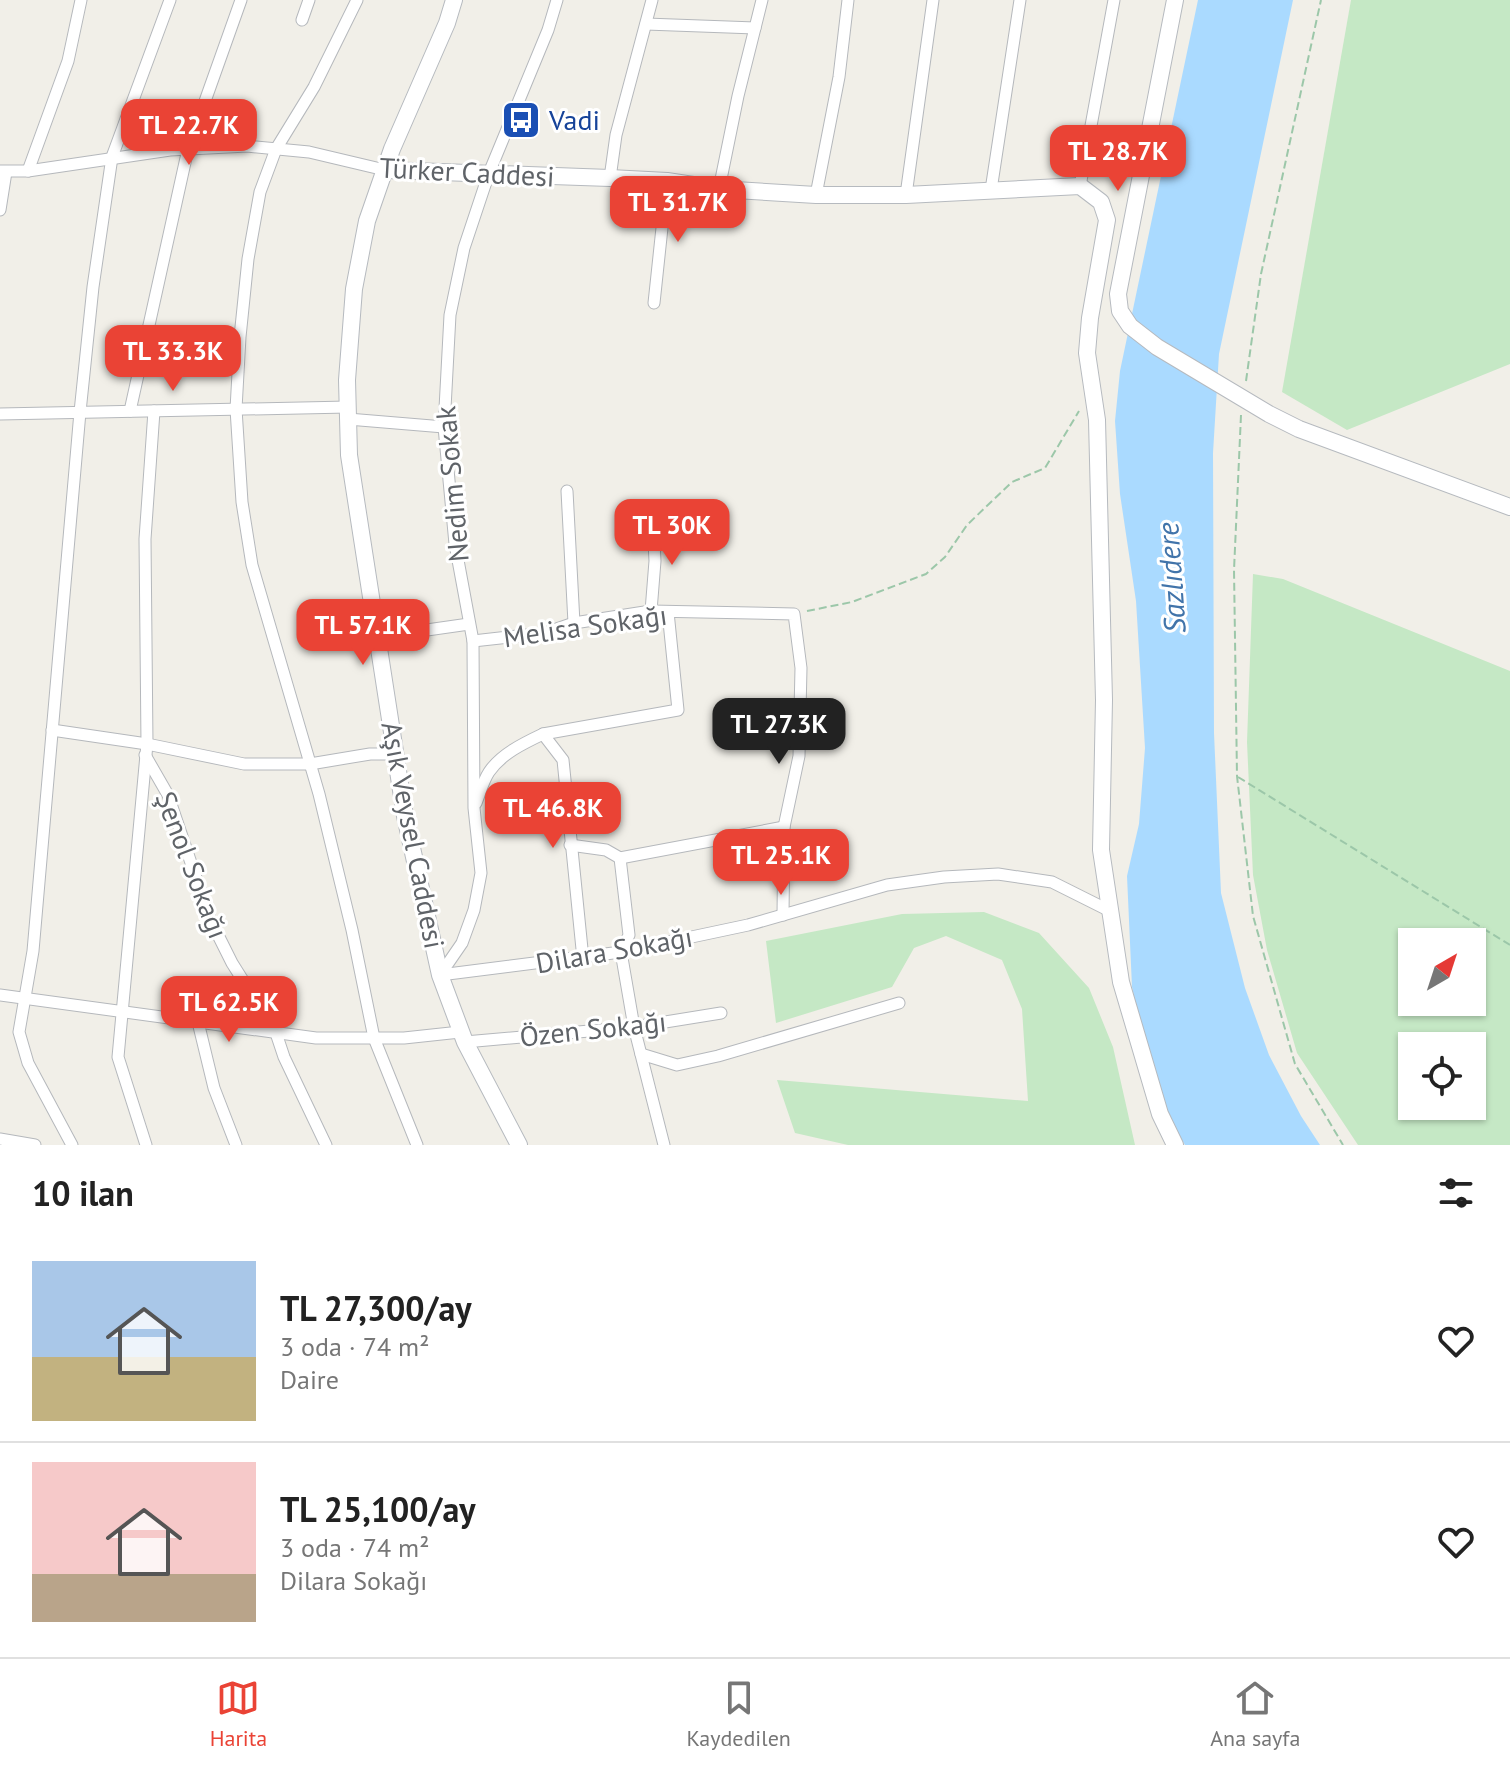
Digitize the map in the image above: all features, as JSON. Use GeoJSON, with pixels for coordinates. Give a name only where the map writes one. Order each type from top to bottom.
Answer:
{"type":"FeatureCollection","features":[{"type":"Feature","properties":{"kind":"street"},"geometry":{"type":"LineString","coordinates":[[28,171],[68,61],[79,0]]}},
{"type":"Feature","properties":{"kind":"street"},"geometry":{"type":"LineString","coordinates":[[72,1145],[28,1063],[19,1032],[33,951],[80,412],[93,287],[112,157],[170,0]]}},
{"type":"Feature","properties":{"kind":"street"},"geometry":{"type":"LineString","coordinates":[[130,411],[188,149],[241,0]]}},
{"type":"Feature","properties":{"kind":"street"},"geometry":{"type":"LineString","coordinates":[[302,20],[309,0]]}},
{"type":"Feature","properties":{"kind":"street"},"geometry":{"type":"LineString","coordinates":[[357,0],[314,87],[276,149],[260,192],[248,259],[236,409],[242,502],[252,565],[310,764],[352,930],[374,1038],[417,1145]]}},
{"type":"Feature","properties":{"kind":"street","name":"Aşık Veysel Caddesi"},"geometry":{"type":"LineString","coordinates":[[454,0],[367,221],[354,289],[347,380],[349,455],[405,816],[440,975],[462,1037],[519,1145]]}},
{"type":"Feature","properties":{"kind":"street","name":"Nedim Sokak"},"geometry":{"type":"LineString","coordinates":[[440,975],[462,943],[474,910],[481,873],[474,808],[473,641],[455,544],[444,427],[450,315],[464,248],[489,173],[548,30],[557,0]]}},
{"type":"Feature","properties":{"kind":"street"},"geometry":{"type":"LineString","coordinates":[[610,178],[616,135],[652,0]]}},
{"type":"Feature","properties":{"kind":"street"},"geometry":{"type":"LineString","coordinates":[[719,189],[762,0]]}},
{"type":"Feature","properties":{"kind":"street"},"geometry":{"type":"LineString","coordinates":[[816,195],[839,77],[848,0]]}},
{"type":"Feature","properties":{"kind":"street"},"geometry":{"type":"LineString","coordinates":[[906,195],[933,0]]}},
{"type":"Feature","properties":{"kind":"street"},"geometry":{"type":"LineString","coordinates":[[991,190],[1020,0]]}},
{"type":"Feature","properties":{"kind":"street"},"geometry":{"type":"LineString","coordinates":[[1114,0],[1080,186],[1101,202],[1107,220],[1087,353],[1097,420],[1104,700],[1101,850],[1121,982],[1160,1114],[1175,1145]]}},
{"type":"Feature","properties":{"kind":"street"},"geometry":{"type":"LineString","coordinates":[[1175,0],[1118,294],[1120,311],[1130,326],[1162,351],[1243,400],[1299,429],[1510,507]]}},
{"type":"Feature","properties":{"kind":"street"},"geometry":{"type":"LineString","coordinates":[[646,24],[755,28]]}},
{"type":"Feature","properties":{"kind":"street","name":"Türker Caddesi"},"geometry":{"type":"LineString","coordinates":[[3,172],[28,171],[112,157],[247,146],[309,152],[385,170],[667,181],[719,189],[816,195],[906,195],[1080,186]]}},
{"type":"Feature","properties":{"kind":"street"},"geometry":{"type":"LineString","coordinates":[[0,210],[3,172]]}},
{"type":"Feature","properties":{"kind":"street"},"geometry":{"type":"LineString","coordinates":[[654,303],[667,181]]}},
{"type":"Feature","properties":{"kind":"street"},"geometry":{"type":"LineString","coordinates":[[0,414],[236,409],[348,413],[444,427]]}},
{"type":"Feature","properties":{"kind":"street"},"geometry":{"type":"LineString","coordinates":[[146,1145],[118,1057],[146,750],[145,539],[154,411]]}},
{"type":"Feature","properties":{"kind":"street"},"geometry":{"type":"LineString","coordinates":[[567,491],[574,623]]}},
{"type":"Feature","properties":{"kind":"street"},"geometry":{"type":"LineString","coordinates":[[651,611],[655,561],[653,523]]}},
{"type":"Feature","properties":{"kind":"street","name":"Melisa Sokağı"},"geometry":{"type":"LineString","coordinates":[[473,641],[545,633],[574,623],[651,611],[794,614]]}},
{"type":"Feature","properties":{"kind":"street"},"geometry":{"type":"LineString","coordinates":[[474,808],[489,771],[510,752],[543,734],[678,710],[668,612]]}},
{"type":"Feature","properties":{"kind":"street"},"geometry":{"type":"LineString","coordinates":[[783,915],[784,827],[799,756],[801,668],[794,614]]}},
{"type":"Feature","properties":{"kind":"street","name":"Melisa Sokağı"},"geometry":{"type":"LineString","coordinates":[[378,637],[469,624]]}},
{"type":"Feature","properties":{"kind":"street"},"geometry":{"type":"LineString","coordinates":[[52,730],[146,750],[244,764],[310,764],[370,754],[396,754]]}},
{"type":"Feature","properties":{"kind":"street"},"geometry":{"type":"LineString","coordinates":[[543,734],[563,760],[583,959]]}},
{"type":"Feature","properties":{"kind":"street","name":"Şenol Sokağı"},"geometry":{"type":"LineString","coordinates":[[146,750],[168,795],[210,919],[232,963],[276,1033],[284,1057],[326,1145]]}},
{"type":"Feature","properties":{"kind":"street"},"geometry":{"type":"LineString","coordinates":[[570,845],[606,850],[620,858],[784,827]]}},
{"type":"Feature","properties":{"kind":"street"},"geometry":{"type":"LineString","coordinates":[[620,858],[629,935],[621,952],[634,1027],[664,1145]]}},
{"type":"Feature","properties":{"kind":"street","name":"Dilara Sokağı"},"geometry":{"type":"LineString","coordinates":[[440,975],[621,952],[783,915],[887,885],[944,877],[998,874],[1052,882],[1110,911]]}},
{"type":"Feature","properties":{"kind":"street","name":"Özen Sokağı"},"geometry":{"type":"LineString","coordinates":[[0,995],[316,1038],[462,1037],[634,1027],[721,1013]]}},
{"type":"Feature","properties":{"kind":"street"},"geometry":{"type":"LineString","coordinates":[[641,1054],[677,1065],[899,1003]]}},
{"type":"Feature","properties":{"kind":"street"},"geometry":{"type":"LineString","coordinates":[[198,1022],[214,1088],[236,1145]]}},
{"type":"Feature","properties":{"kind":"street"},"geometry":{"type":"LineString","coordinates":[[0,1139],[35,1145]]}},
{"type":"Feature","properties":{"kind":"path"},"geometry":{"type":"LineString","coordinates":[[1321,0],[1261,274],[1239,426],[1234,570],[1237,776],[1253,916],[1295,1064],[1343,1145]]}},
{"type":"Feature","properties":{"kind":"path"},"geometry":{"type":"LineString","coordinates":[[794,614],[852,602],[926,574],[945,557],[967,525],[1012,482],[1045,468],[1091,389]]}},
{"type":"Feature","properties":{"kind":"path"},"geometry":{"type":"LineString","coordinates":[[1237,776],[1510,945]]}},
{"type":"Feature","properties":{"kind":"green space"},"geometry":{"type":"Polygon","coordinates":[[[1351,0],[1510,0],[1510,364],[1347,430],[1282,392],[1351,0]]]}},
{"type":"Feature","properties":{"kind":"green space"},"geometry":{"type":"Polygon","coordinates":[[[1253,574],[1283,579],[1510,671],[1510,1145],[1358,1145],[1297,1053],[1267,950],[1253,875],[1247,742],[1253,574]]]}},
{"type":"Feature","properties":{"kind":"green space"},"geometry":{"type":"Polygon","coordinates":[[[984,912],[1039,933],[1089,988],[1113,1047],[1135,1145],[848,1145],[795,1133],[777,1080],[1028,1101],[1022,1009],[1002,960],[946,936],[914,948],[892,987],[776,1023],[766,941],[902,914],[984,912]]]}},
{"type":"Feature","properties":{"kind":"water","name":"Sazlıdere"},"geometry":{"type":"Polygon","coordinates":[[[1198,0],[1293,0],[1219,354],[1213,453],[1214,733],[1221,893],[1245,988],[1269,1055],[1320,1145],[1185,1145],[1169,1117],[1147,1057],[1132,987],[1127,876],[1139,824],[1145,748],[1136,601],[1120,494],[1115,421],[1120,371],[1198,0]]]}},
{"type":"Feature","properties":{"kind":"place","name":"Vadi"},"geometry":{"type":"Point","coordinates":[521,120]}}]}
